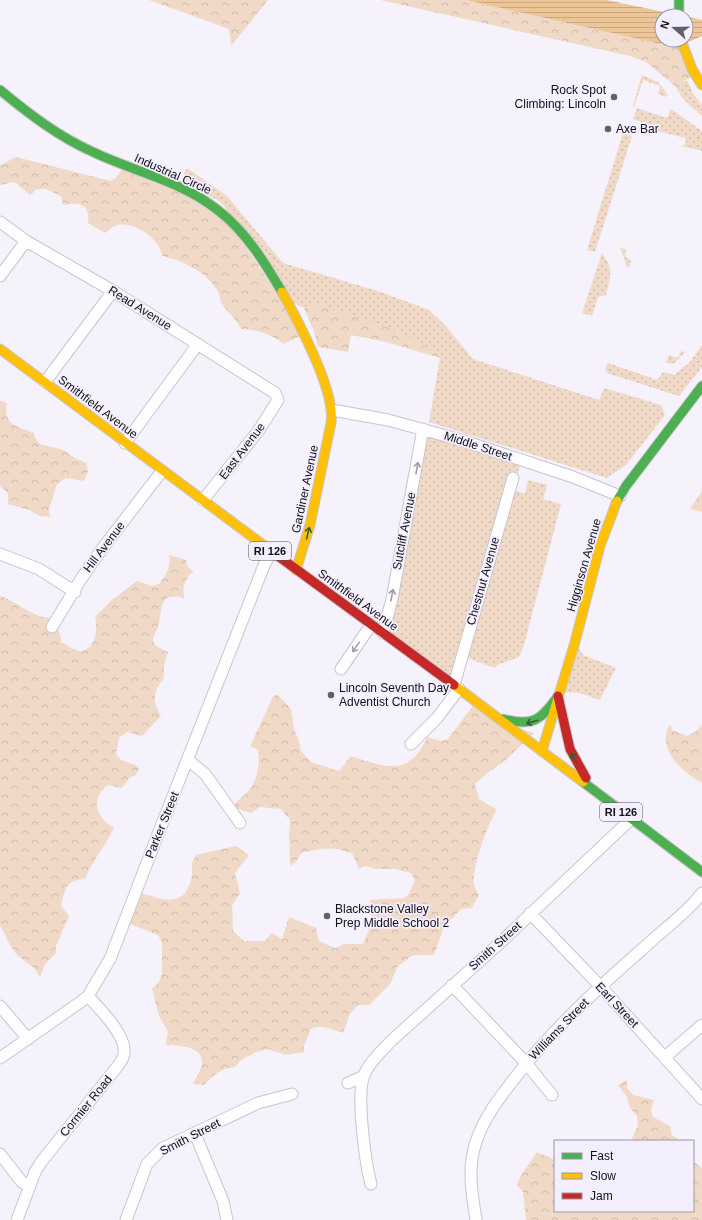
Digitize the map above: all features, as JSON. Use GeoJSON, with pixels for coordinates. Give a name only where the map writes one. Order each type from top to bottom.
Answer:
{"type":"FeatureCollection","features":[{"type":"Feature","properties":{"kind":"street"},"geometry":{"type":"LineString","coordinates":[[684,48],[692,69],[702,85]]}},
{"type":"Feature","properties":{"kind":"street","name":"Industrial Circle"},"geometry":{"type":"LineString","coordinates":[[0,90],[20,107],[63,136],[92,152],[200,197],[213,205],[231,222],[260,256],[283,295],[316,364],[332,410]]}},
{"type":"Feature","properties":{"kind":"street","name":"Read Avenue"},"geometry":{"type":"LineString","coordinates":[[0,222],[26,241],[198,344],[275,393],[278,398]]}},
{"type":"Feature","properties":{"kind":"street"},"geometry":{"type":"LineString","coordinates":[[0,276],[26,241]]}},
{"type":"Feature","properties":{"kind":"street"},"geometry":{"type":"LineString","coordinates":[[45,382],[113,292]]}},
{"type":"Feature","properties":{"kind":"street"},"geometry":{"type":"LineString","coordinates":[[125,442],[198,344]]}},
{"type":"Feature","properties":{"kind":"street","name":"Smithfield Avenue"},"geometry":{"type":"LineString","coordinates":[[0,349],[162,471],[457,687],[702,872]]}},
{"type":"Feature","properties":{"kind":"street","name":"Higginson Avenue"},"geometry":{"type":"LineString","coordinates":[[542,751],[575,642],[600,546],[620,496],[702,386]]}},
{"type":"Feature","properties":{"kind":"street","name":"East Avenue"},"geometry":{"type":"LineString","coordinates":[[203,500],[259,430],[278,398]]}},
{"type":"Feature","properties":{"kind":"street","name":"Middle Street"},"geometry":{"type":"LineString","coordinates":[[332,410],[423,429],[573,477],[620,496]]}},
{"type":"Feature","properties":{"kind":"street","name":"Gardiner Avenue"},"geometry":{"type":"LineString","coordinates":[[296,570],[304,550],[313,513],[332,410]]}},
{"type":"Feature","properties":{"kind":"street","name":"Sutcliff Avenue"},"geometry":{"type":"LineString","coordinates":[[383,633],[392,599],[423,429]]}},
{"type":"Feature","properties":{"kind":"street","name":"Hill Avenue"},"geometry":{"type":"LineString","coordinates":[[52,627],[102,548],[162,471]]}},
{"type":"Feature","properties":{"kind":"street","name":"Chestnut Avenue"},"geometry":{"type":"LineString","coordinates":[[457,687],[513,478]]}},
{"type":"Feature","properties":{"kind":"street","name":"Parker Street"},"geometry":{"type":"LineString","coordinates":[[0,1058],[64,1015],[88,996],[110,959],[265,563],[272,552]]}},
{"type":"Feature","properties":{"kind":"street"},"geometry":{"type":"LineString","coordinates":[[0,554],[39,569],[74,592]]}},
{"type":"Feature","properties":{"kind":"street"},"geometry":{"type":"LineString","coordinates":[[341,669],[371,625]]}},
{"type":"Feature","properties":{"kind":"street"},"geometry":{"type":"LineString","coordinates":[[411,744],[437,718],[457,687]]}},
{"type":"Feature","properties":{"kind":"street"},"geometry":{"type":"LineString","coordinates":[[496,717],[517,723],[535,722],[548,711],[558,696]]}},
{"type":"Feature","properties":{"kind":"street"},"geometry":{"type":"LineString","coordinates":[[558,696],[569,750],[580,771],[594,791]]}},
{"type":"Feature","properties":{"kind":"street"},"geometry":{"type":"LineString","coordinates":[[188,760],[204,774],[240,823]]}},
{"type":"Feature","properties":{"kind":"street","name":"Smith Street"},"geometry":{"type":"LineString","coordinates":[[364,1076],[375,1059],[390,1041],[452,986],[630,819]]}},
{"type":"Feature","properties":{"kind":"street","name":"Williams Street"},"geometry":{"type":"LineString","coordinates":[[476,1220],[471,1178],[475,1143],[488,1116],[526,1063],[557,1028],[702,893]]}},
{"type":"Feature","properties":{"kind":"street","name":"Earl Street"},"geometry":{"type":"LineString","coordinates":[[530,913],[601,987],[702,1099]]}},
{"type":"Feature","properties":{"kind":"street"},"geometry":{"type":"LineString","coordinates":[[452,986],[526,1063],[552,1095]]}},
{"type":"Feature","properties":{"kind":"street","name":"Cormier Road"},"geometry":{"type":"LineString","coordinates":[[17,1220],[42,1161],[117,1067],[124,1052],[119,1034],[88,996]]}},
{"type":"Feature","properties":{"kind":"street"},"geometry":{"type":"LineString","coordinates":[[0,1006],[28,1039]]}},
{"type":"Feature","properties":{"kind":"street"},"geometry":{"type":"LineString","coordinates":[[665,1057],[702,1025]]}},
{"type":"Feature","properties":{"kind":"street"},"geometry":{"type":"LineString","coordinates":[[348,1083],[364,1076]]}},
{"type":"Feature","properties":{"kind":"street"},"geometry":{"type":"LineString","coordinates":[[364,1076],[361,1086],[361,1107],[367,1169],[371,1184]]}},
{"type":"Feature","properties":{"kind":"street","name":"Smith Street"},"geometry":{"type":"LineString","coordinates":[[126,1220],[147,1164],[163,1148],[258,1103],[292,1094]]}},
{"type":"Feature","properties":{"kind":"street"},"geometry":{"type":"LineString","coordinates":[[195,1134],[223,1201],[227,1220]]}},
{"type":"Feature","properties":{"kind":"street"},"geometry":{"type":"LineString","coordinates":[[0,1154],[21,1181],[30,1187]]}},
{"type":"Feature","properties":{"kind":"green space"},"geometry":{"type":"Polygon","coordinates":[[[149,0],[268,0],[231,46],[229,29],[149,0]]]}},
{"type":"Feature","properties":{"kind":"green space"},"geometry":{"type":"Polygon","coordinates":[[[380,0],[466,0],[654,38],[654,48],[688,48],[696,74],[675,86],[646,62],[630,56],[380,0]]]}},
{"type":"Feature","properties":{"kind":"green space"},"geometry":{"type":"Polygon","coordinates":[[[642,75],[658,82],[668,95],[666,97],[658,94],[660,86],[643,80],[634,107],[633,105],[642,75]]]}},
{"type":"Feature","properties":{"kind":"green space"},"geometry":{"type":"Polygon","coordinates":[[[687,80],[694,95],[702,105],[702,116],[684,100],[675,86],[687,80]]]}},
{"type":"Feature","properties":{"kind":"green space"},"geometry":{"type":"Polygon","coordinates":[[[637,108],[667,118],[671,109],[702,131],[702,151],[682,146],[686,143],[685,138],[653,130],[651,136],[638,132],[641,122],[633,119],[637,108]]]}},
{"type":"Feature","properties":{"kind":"green space"},"geometry":{"type":"Polygon","coordinates":[[[623,133],[632,136],[595,252],[587,250],[623,133]]]}},
{"type":"Feature","properties":{"kind":"green space"},"geometry":{"type":"Polygon","coordinates":[[[16,157],[111,181],[116,178],[124,166],[224,214],[304,334],[284,344],[264,333],[241,329],[222,304],[214,285],[202,273],[186,264],[162,256],[156,243],[144,232],[129,225],[121,225],[114,227],[105,233],[88,223],[87,212],[83,206],[79,204],[63,205],[61,196],[46,189],[37,189],[30,195],[13,182],[0,185],[0,165],[16,157]]]}},
{"type":"Feature","properties":{"kind":"green space"},"geometry":{"type":"Polygon","coordinates":[[[187,168],[227,196],[283,263],[381,292],[429,310],[444,324],[473,359],[599,400],[604,388],[661,405],[665,415],[626,465],[607,478],[429,422],[440,358],[438,354],[312,302],[304,308],[285,299],[224,206],[218,200],[204,194],[183,179],[187,168]]]}},
{"type":"Feature","properties":{"kind":"green space"},"geometry":{"type":"Polygon","coordinates":[[[620,247],[626,250],[625,257],[631,260],[629,267],[627,267],[620,247]]]}},
{"type":"Feature","properties":{"kind":"green space"},"geometry":{"type":"Polygon","coordinates":[[[602,253],[610,268],[610,277],[606,295],[598,297],[592,316],[582,313],[602,253]]]}},
{"type":"Feature","properties":{"kind":"green space"},"geometry":{"type":"Polygon","coordinates":[[[312,302],[400,332],[438,354],[440,358],[386,342],[351,335],[348,352],[318,347],[314,332],[304,308],[312,302]]]}},
{"type":"Feature","properties":{"kind":"green space"},"geometry":{"type":"Polygon","coordinates":[[[702,345],[702,367],[679,396],[607,373],[605,369],[608,363],[657,380],[663,372],[674,375],[689,363],[702,345]]]}},
{"type":"Feature","properties":{"kind":"green space"},"geometry":{"type":"Polygon","coordinates":[[[681,351],[685,352],[673,364],[666,363],[669,355],[678,358],[681,351]]]}},
{"type":"Feature","properties":{"kind":"green space"},"geometry":{"type":"Polygon","coordinates":[[[0,401],[7,403],[7,416],[12,424],[34,433],[35,438],[40,444],[64,450],[75,458],[86,463],[88,471],[84,481],[66,478],[57,484],[49,509],[50,517],[40,516],[29,510],[8,504],[8,493],[0,486],[0,401]]]}},
{"type":"Feature","properties":{"kind":"green space"},"geometry":{"type":"Polygon","coordinates":[[[423,429],[521,460],[514,490],[525,494],[528,480],[547,485],[543,499],[561,504],[524,645],[519,657],[497,665],[495,668],[467,658],[457,688],[383,633],[423,429]]]}},
{"type":"Feature","properties":{"kind":"green space"},"geometry":{"type":"Polygon","coordinates":[[[702,491],[702,512],[690,509],[702,491]]]}},
{"type":"Feature","properties":{"kind":"green space"},"geometry":{"type":"Polygon","coordinates":[[[169,555],[186,560],[187,566],[193,571],[185,584],[183,591],[184,598],[170,597],[164,602],[153,640],[156,645],[168,652],[164,665],[164,678],[158,687],[155,697],[156,706],[161,716],[142,736],[127,732],[119,738],[116,754],[121,760],[137,766],[139,769],[135,776],[130,777],[122,788],[107,785],[98,797],[97,808],[99,814],[114,828],[85,879],[73,881],[65,891],[61,906],[69,916],[56,946],[56,953],[45,964],[40,977],[34,968],[17,955],[11,947],[0,925],[0,596],[39,616],[54,618],[61,642],[79,651],[86,650],[93,643],[95,638],[95,617],[112,600],[137,581],[152,586],[159,584],[167,571],[169,555]]]}},
{"type":"Feature","properties":{"kind":"green space"},"geometry":{"type":"Polygon","coordinates":[[[575,642],[583,655],[616,668],[600,700],[580,693],[559,692],[575,642]]]}},
{"type":"Feature","properties":{"kind":"green space"},"geometry":{"type":"Polygon","coordinates":[[[277,694],[291,709],[294,729],[301,751],[311,762],[339,771],[351,756],[386,766],[404,764],[413,759],[427,737],[441,741],[448,739],[475,703],[521,729],[534,733],[506,760],[475,784],[479,799],[497,810],[485,835],[475,867],[474,884],[479,895],[472,908],[461,909],[444,927],[434,955],[413,955],[398,966],[390,984],[369,1005],[358,1005],[350,1014],[343,1033],[323,1027],[311,1029],[304,1046],[304,1052],[286,1055],[267,1049],[256,1052],[241,1060],[235,1067],[218,1073],[204,1085],[193,1084],[201,1068],[201,1057],[194,1050],[189,1048],[177,1045],[166,1045],[168,1031],[159,1016],[152,989],[159,982],[162,973],[162,942],[158,935],[128,923],[139,892],[156,898],[172,900],[179,898],[184,894],[189,886],[192,875],[192,863],[196,855],[236,846],[249,855],[235,873],[240,893],[232,906],[233,931],[244,941],[265,941],[272,933],[282,939],[289,917],[316,928],[319,941],[335,948],[344,944],[363,944],[372,923],[370,900],[405,898],[415,880],[411,873],[396,869],[375,869],[365,866],[359,869],[352,853],[332,849],[321,849],[301,853],[296,862],[290,866],[290,820],[281,809],[260,807],[251,813],[233,807],[250,789],[257,776],[259,760],[258,750],[250,746],[273,697],[277,694]]]}},
{"type":"Feature","properties":{"kind":"green space"},"geometry":{"type":"Polygon","coordinates":[[[670,724],[672,730],[687,736],[695,732],[702,725],[702,783],[686,773],[668,750],[666,733],[670,724]]]}},
{"type":"Feature","properties":{"kind":"green space"},"geometry":{"type":"Polygon","coordinates":[[[627,1080],[627,1088],[633,1095],[654,1100],[651,1110],[653,1117],[670,1126],[672,1135],[680,1140],[631,1140],[638,1125],[637,1116],[630,1108],[627,1097],[618,1085],[627,1080]]]}},
{"type":"Feature","properties":{"kind":"green space"},"geometry":{"type":"Polygon","coordinates":[[[537,1152],[554,1160],[554,1212],[694,1212],[694,1162],[702,1168],[702,1220],[526,1220],[523,1192],[517,1185],[523,1172],[537,1152]]]}},
{"type":"Feature","properties":{"kind":"shaded area"},"geometry":{"type":"Polygon","coordinates":[[[466,0],[606,0],[654,10],[654,42],[466,0]]]}},
{"type":"Feature","properties":{"kind":"shaded area"},"geometry":{"type":"Polygon","coordinates":[[[694,18],[702,20],[702,36],[694,40],[694,18]]]}},
{"type":"Feature","properties":{"kind":"traffic: fast"},"geometry":{"type":"LineString","coordinates":[[679,0],[679,8]]}},
{"type":"Feature","properties":{"kind":"traffic: fast"},"geometry":{"type":"LineString","coordinates":[[0,90],[22,108],[80,146],[174,184],[190,192],[219,211],[229,219],[246,238],[262,259],[282,292]]}},
{"type":"Feature","properties":{"kind":"traffic: fast"},"geometry":{"type":"LineString","coordinates":[[617,501],[626,486],[702,386]]}},
{"type":"Feature","properties":{"kind":"traffic: fast"},"geometry":{"type":"LineString","coordinates":[[503,719],[522,722],[535,720],[546,711],[558,696]]}},
{"type":"Feature","properties":{"kind":"traffic: fast"},"geometry":{"type":"LineString","coordinates":[[583,782],[702,872]]}},
{"type":"Feature","properties":{"kind":"traffic: slow"},"geometry":{"type":"LineString","coordinates":[[684,48],[692,69],[702,85]]}},
{"type":"Feature","properties":{"kind":"traffic: slow"},"geometry":{"type":"LineString","coordinates":[[282,292],[306,338],[322,375],[331,409],[331,423],[310,525],[296,570]]}},
{"type":"Feature","properties":{"kind":"traffic: slow"},"geometry":{"type":"LineString","coordinates":[[0,349],[274,553]]}},
{"type":"Feature","properties":{"kind":"traffic: slow"},"geometry":{"type":"LineString","coordinates":[[542,751],[575,642],[600,546],[617,501]]}},
{"type":"Feature","properties":{"kind":"traffic: slow"},"geometry":{"type":"LineString","coordinates":[[454,685],[583,782]]}},
{"type":"Feature","properties":{"kind":"traffic: jam"},"geometry":{"type":"LineString","coordinates":[[274,553],[454,685]]}},
{"type":"Feature","properties":{"kind":"traffic: jam"},"geometry":{"type":"LineString","coordinates":[[558,696],[570,749],[586,778]]}},
{"type":"Feature","properties":{"kind":"place","name":"Rock Spot Climbing: Lincoln"},"geometry":{"type":"Point","coordinates":[614,97]}},
{"type":"Feature","properties":{"kind":"place","name":"Axe Bar"},"geometry":{"type":"Point","coordinates":[608,129]}},
{"type":"Feature","properties":{"kind":"place","name":"Lincoln Seventh Day Adventist Church"},"geometry":{"type":"Point","coordinates":[331,695]}},
{"type":"Feature","properties":{"kind":"place","name":"Blackstone Valley Prep Middle School 2"},"geometry":{"type":"Point","coordinates":[327,916]}}]}
